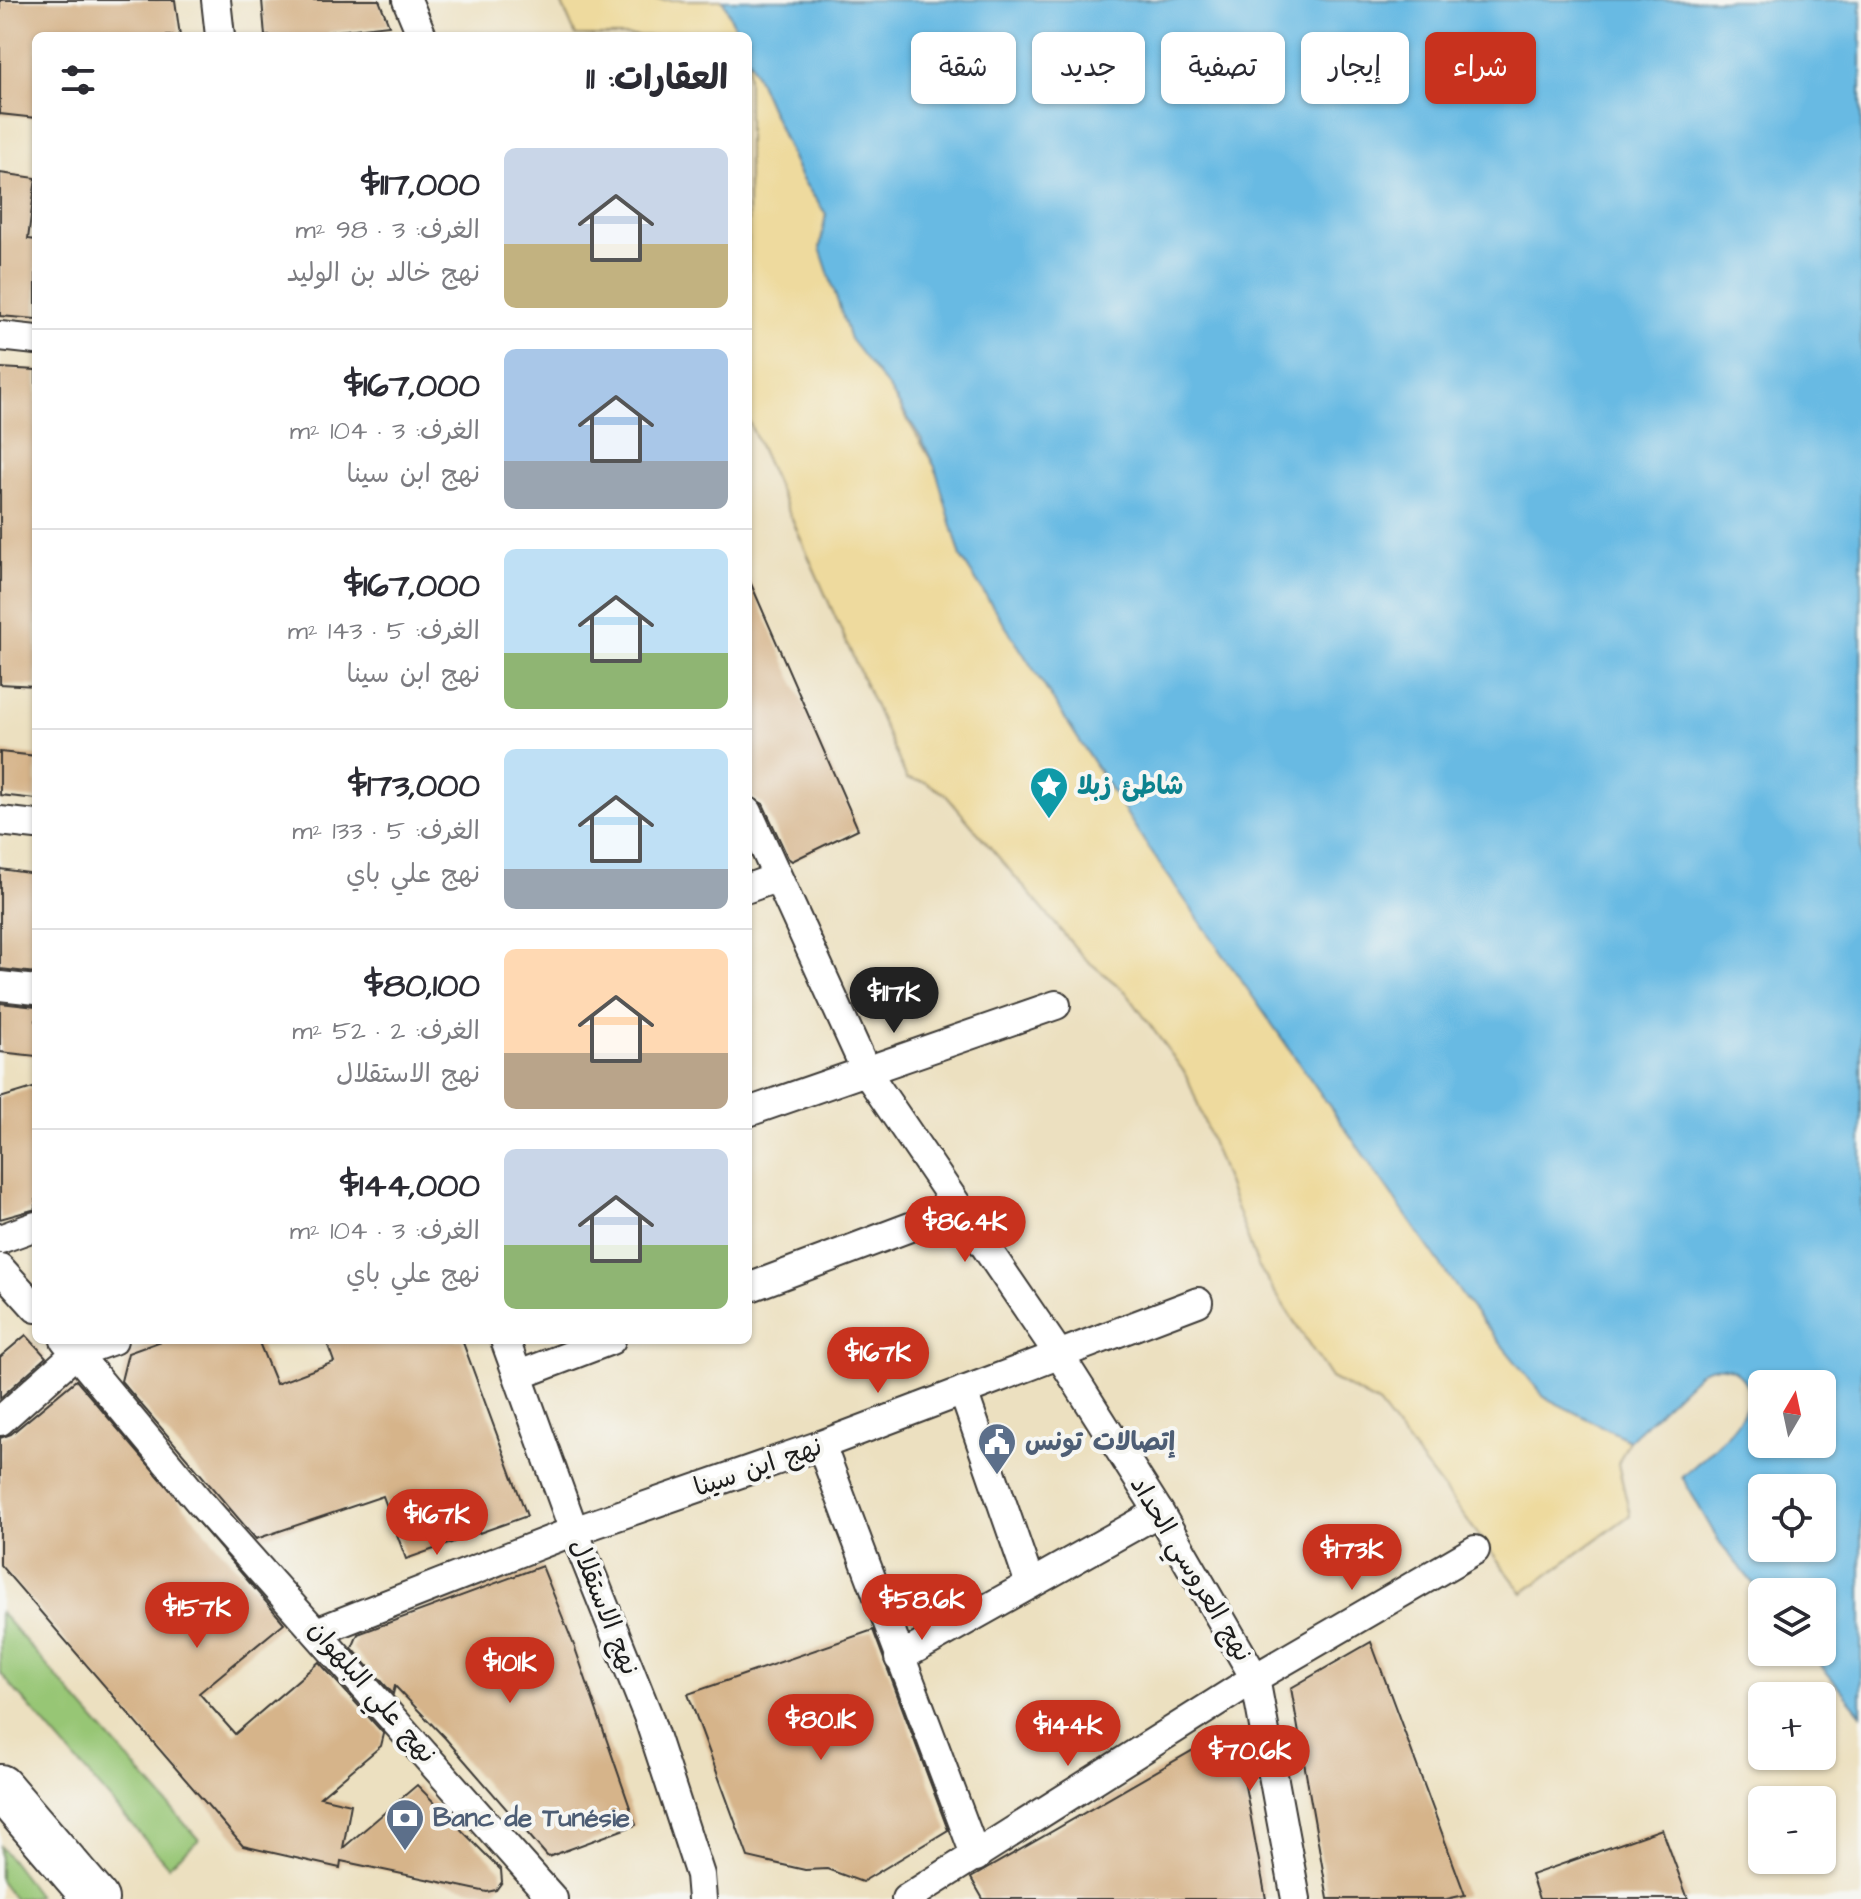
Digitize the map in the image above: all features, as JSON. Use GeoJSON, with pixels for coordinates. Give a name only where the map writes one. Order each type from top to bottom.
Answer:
{"type":"FeatureCollection","features":[{"type":"Feature","properties":{"kind":"main road"},"geometry":{"type":"LineString","coordinates":[[0,1787],[96,1899]]}},
{"type":"Feature","properties":{"kind":"street"},"geometry":{"type":"LineString","coordinates":[[216,0],[220,32]]}},
{"type":"Feature","properties":{"kind":"street"},"geometry":{"type":"LineString","coordinates":[[407,0],[420,32]]}},
{"type":"Feature","properties":{"kind":"street"},"geometry":{"type":"LineString","coordinates":[[0,336],[32,340]]}},
{"type":"Feature","properties":{"kind":"street"},"geometry":{"type":"LineString","coordinates":[[0,821],[32,825]]}},
{"type":"Feature","properties":{"kind":"street","name":"نهج العروسي الحداد"},"geometry":{"type":"LineString","coordinates":[[752,821],[867,1073],[1060,1356],[1159,1512],[1255,1678],[1296,1899]]}},
{"type":"Feature","properties":{"kind":"street"},"geometry":{"type":"LineString","coordinates":[[752,887],[776,878]]}},
{"type":"Feature","properties":{"kind":"street"},"geometry":{"type":"LineString","coordinates":[[0,986],[32,990]]}},
{"type":"Feature","properties":{"kind":"street"},"geometry":{"type":"LineString","coordinates":[[752,1111],[1056,1005]]}},
{"type":"Feature","properties":{"kind":"street"},"geometry":{"type":"LineString","coordinates":[[752,1286],[958,1209]]}},
{"type":"Feature","properties":{"kind":"street"},"geometry":{"type":"LineString","coordinates":[[0,1239],[32,1227]]}},
{"type":"Feature","properties":{"kind":"street"},"geometry":{"type":"LineString","coordinates":[[0,1268],[32,1304]]}},
{"type":"Feature","properties":{"kind":"street","name":"نهج ابن سينا"},"geometry":{"type":"LineString","coordinates":[[319,1631],[574,1531],[821,1445],[1198,1302]]}},
{"type":"Feature","properties":{"kind":"street","name":"نهج الاستقلال"},"geometry":{"type":"LineString","coordinates":[[507,1344],[574,1531],[648,1716],[701,1887],[721,1899]]}},
{"type":"Feature","properties":{"kind":"street"},"geometry":{"type":"LineString","coordinates":[[519,1375],[600,1344]]}},
{"type":"Feature","properties":{"kind":"street"},"geometry":{"type":"LineString","coordinates":[[0,1421],[71,1346]]}},
{"type":"Feature","properties":{"kind":"street","name":"نهج علي البلهوان"},"geometry":{"type":"LineString","coordinates":[[71,1346],[199,1501],[319,1631],[553,1899]]}},
{"type":"Feature","properties":{"kind":"street"},"geometry":{"type":"LineString","coordinates":[[963,1391],[1030,1584]]}},
{"type":"Feature","properties":{"kind":"street"},"geometry":{"type":"LineString","coordinates":[[821,1445],[976,1857]]}},
{"type":"Feature","properties":{"kind":"street"},"geometry":{"type":"LineString","coordinates":[[899,1658],[1159,1512]]}},
{"type":"Feature","properties":{"kind":"street"},"geometry":{"type":"LineString","coordinates":[[906,1899],[1255,1678],[1475,1550]]}},
{"type":"Feature","properties":{"kind":"green space"},"geometry":{"type":"Polygon","coordinates":[[[0,1612],[199,1840],[168,1866],[0,1673],[0,1612]]]}},
{"type":"Feature","properties":{"kind":"green space"},"geometry":{"type":"Polygon","coordinates":[[[0,1846],[38,1896],[14,1899],[0,1880],[0,1846]]]}},
{"type":"Feature","properties":{"kind":"sand"},"geometry":{"type":"Polygon","coordinates":[[[560,0],[723,0],[737,32],[574,32],[560,0]]]}},
{"type":"Feature","properties":{"kind":"sand","name":"شاطئ زبلا"},"geometry":{"type":"Polygon","coordinates":[[[752,66],[801,178],[826,214],[820,248],[890,390],[935,467],[961,557],[1148,847],[1466,1301],[1544,1397],[1629,1440],[1618,1464],[1630,1515],[1523,1593],[1377,1403],[1331,1378],[1258,1266],[1187,1076],[1126,992],[1084,958],[945,794],[925,782],[907,779],[752,429],[752,66]]]}},
{"type":"Feature","properties":{"kind":"water"},"geometry":{"type":"Polygon","coordinates":[[[723,0],[1861,0],[1861,1714],[1822,1666],[1836,1666],[1836,1578],[1749,1578],[1721,1545],[1682,1477],[1719,1443],[1743,1414],[1748,1399],[1747,1386],[1737,1373],[1719,1367],[1701,1371],[1629,1440],[1544,1397],[1466,1301],[1148,847],[961,557],[935,467],[921,438],[890,390],[850,339],[820,248],[826,214],[801,178],[752,66],[752,32],[737,32],[723,0]]]}},
{"type":"Feature","properties":{"kind":"building"},"geometry":{"type":"Polygon","coordinates":[[[0,0],[175,0],[179,32],[32,32],[32,118],[0,114],[0,0]]]}},
{"type":"Feature","properties":{"kind":"building"},"geometry":{"type":"Polygon","coordinates":[[[262,0],[379,0],[389,25],[328,32],[265,32],[262,0]]]}},
{"type":"Feature","properties":{"kind":"building"},"geometry":{"type":"Polygon","coordinates":[[[0,173],[32,177],[28,239],[32,240],[32,319],[0,316],[0,173]]]}},
{"type":"Feature","properties":{"kind":"building"},"geometry":{"type":"Polygon","coordinates":[[[0,368],[32,370],[32,686],[0,684],[0,368]]]}},
{"type":"Feature","properties":{"kind":"building"},"geometry":{"type":"Polygon","coordinates":[[[752,586],[858,829],[792,861],[763,804],[752,797],[752,586]]]}},
{"type":"Feature","properties":{"kind":"building"},"geometry":{"type":"Polygon","coordinates":[[[0,752],[32,756],[32,799],[0,795],[0,752]]]}},
{"type":"Feature","properties":{"kind":"building"},"geometry":{"type":"Polygon","coordinates":[[[0,869],[32,873],[32,973],[0,969],[0,869]]]}},
{"type":"Feature","properties":{"kind":"building"},"geometry":{"type":"Polygon","coordinates":[[[0,1003],[32,1007],[32,1056],[0,1052],[0,1003]]]}},
{"type":"Feature","properties":{"kind":"building"},"geometry":{"type":"Polygon","coordinates":[[[32,1088],[32,1210],[0,1219],[0,1098],[32,1088]]]}},
{"type":"Feature","properties":{"kind":"building"},"geometry":{"type":"Polygon","coordinates":[[[26,1335],[46,1357],[0,1398],[0,1357],[26,1335]]]}},
{"type":"Feature","properties":{"kind":"building"},"geometry":{"type":"Polygon","coordinates":[[[153,1344],[260,1344],[276,1384],[334,1362],[327,1344],[463,1344],[527,1516],[406,1559],[383,1496],[256,1539],[121,1381],[128,1353],[153,1344]]]}},
{"type":"Feature","properties":{"kind":"building"},"geometry":{"type":"Polygon","coordinates":[[[76,1380],[284,1623],[199,1693],[235,1734],[319,1662],[384,1734],[381,1746],[320,1797],[351,1804],[343,1848],[417,1785],[501,1870],[502,1882],[496,1890],[487,1892],[341,1861],[340,1868],[243,1846],[0,1565],[0,1438],[11,1434],[76,1380]]]}},
{"type":"Feature","properties":{"kind":"building"},"geometry":{"type":"Polygon","coordinates":[[[542,1566],[575,1648],[636,1825],[548,1857],[445,1738],[395,1686],[393,1694],[352,1648],[358,1634],[542,1566]]]}},
{"type":"Feature","properties":{"kind":"building"},"geometry":{"type":"Polygon","coordinates":[[[873,1630],[948,1830],[862,1882],[827,1869],[805,1870],[748,1857],[688,1694],[873,1630]]]}},
{"type":"Feature","properties":{"kind":"building"},"geometry":{"type":"Polygon","coordinates":[[[1371,1642],[1465,1895],[1446,1899],[1328,1899],[1291,1688],[1371,1642]]]}},
{"type":"Feature","properties":{"kind":"building"},"geometry":{"type":"Polygon","coordinates":[[[1216,1737],[1238,1748],[1266,1899],[983,1899],[971,1878],[1216,1737]]]}},
{"type":"Feature","properties":{"kind":"building"},"geometry":{"type":"Polygon","coordinates":[[[1662,1829],[1688,1899],[1539,1899],[1531,1875],[1662,1829]]]}},
{"type":"Feature","properties":{"kind":"place","name":"شاطئ زبلا"},"geometry":{"type":"Point","coordinates":[1049,820]}},
{"type":"Feature","properties":{"kind":"place","name":"إتصالات تونس"},"geometry":{"type":"Point","coordinates":[997,1476]}},
{"type":"Feature","properties":{"kind":"place","name":"Banc de Tunésie"},"geometry":{"type":"Point","coordinates":[405,1852]}}]}
